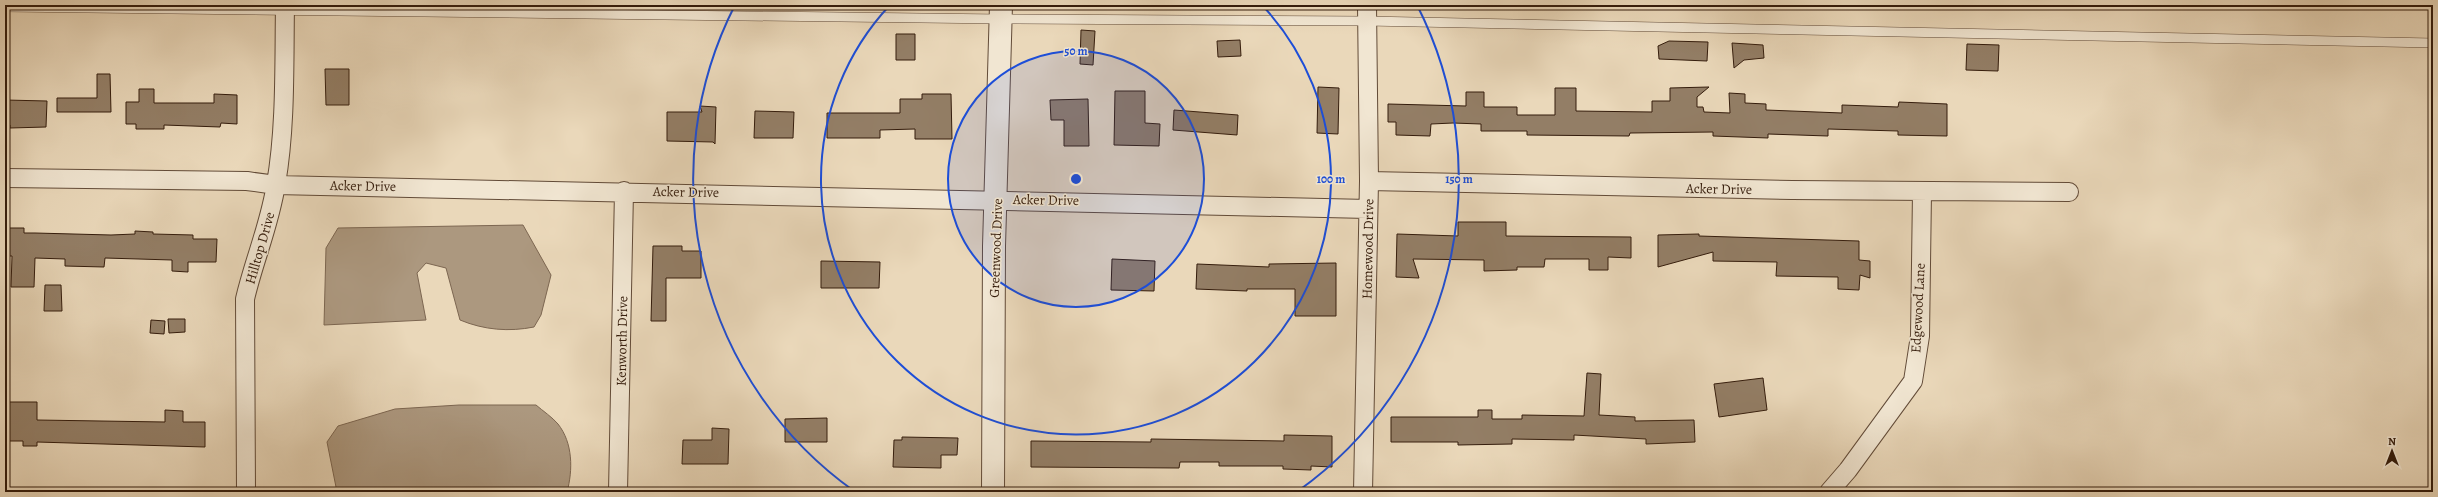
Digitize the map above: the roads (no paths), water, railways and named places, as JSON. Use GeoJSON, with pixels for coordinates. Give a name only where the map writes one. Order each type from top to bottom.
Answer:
{"type":"FeatureCollection","features":[{"type":"Feature","properties":{"kind":"street","name":"Hilltop Drive"},"geometry":{"type":"LineString","coordinates":[[246,492],[245,299],[252,269],[270,217],[281,150],[285,8]]}},
{"type":"Feature","properties":{"kind":"street","name":"Greenwood Drive"},"geometry":{"type":"LineString","coordinates":[[993,492],[994,246],[997,199],[1001,12]]}},
{"type":"Feature","properties":{"kind":"street","name":"Homewood Drive"},"geometry":{"type":"LineString","coordinates":[[1363,492],[1369,181],[1367,13]]}},
{"type":"Feature","properties":{"kind":"street","name":"Acker Drive"},"geometry":{"type":"LineString","coordinates":[[5,178],[247,181],[276,185],[997,199],[1368,209]]}},
{"type":"Feature","properties":{"kind":"street","name":"Acker Drive"},"geometry":{"type":"LineString","coordinates":[[1369,181],[1922,192],[2069,192]]}},
{"type":"Feature","properties":{"kind":"street","name":"Kenworth Drive"},"geometry":{"type":"LineString","coordinates":[[618,492],[624,191]]}},
{"type":"Feature","properties":{"kind":"street","name":"Edgewood Lane"},"geometry":{"type":"LineString","coordinates":[[1829,492],[1848,470],[1912,381],[1920,336],[1922,192]]}},
{"type":"Feature","properties":{"kind":"lane"},"geometry":{"type":"LineString","coordinates":[[5,7],[1367,13],[2433,43]]}}]}
